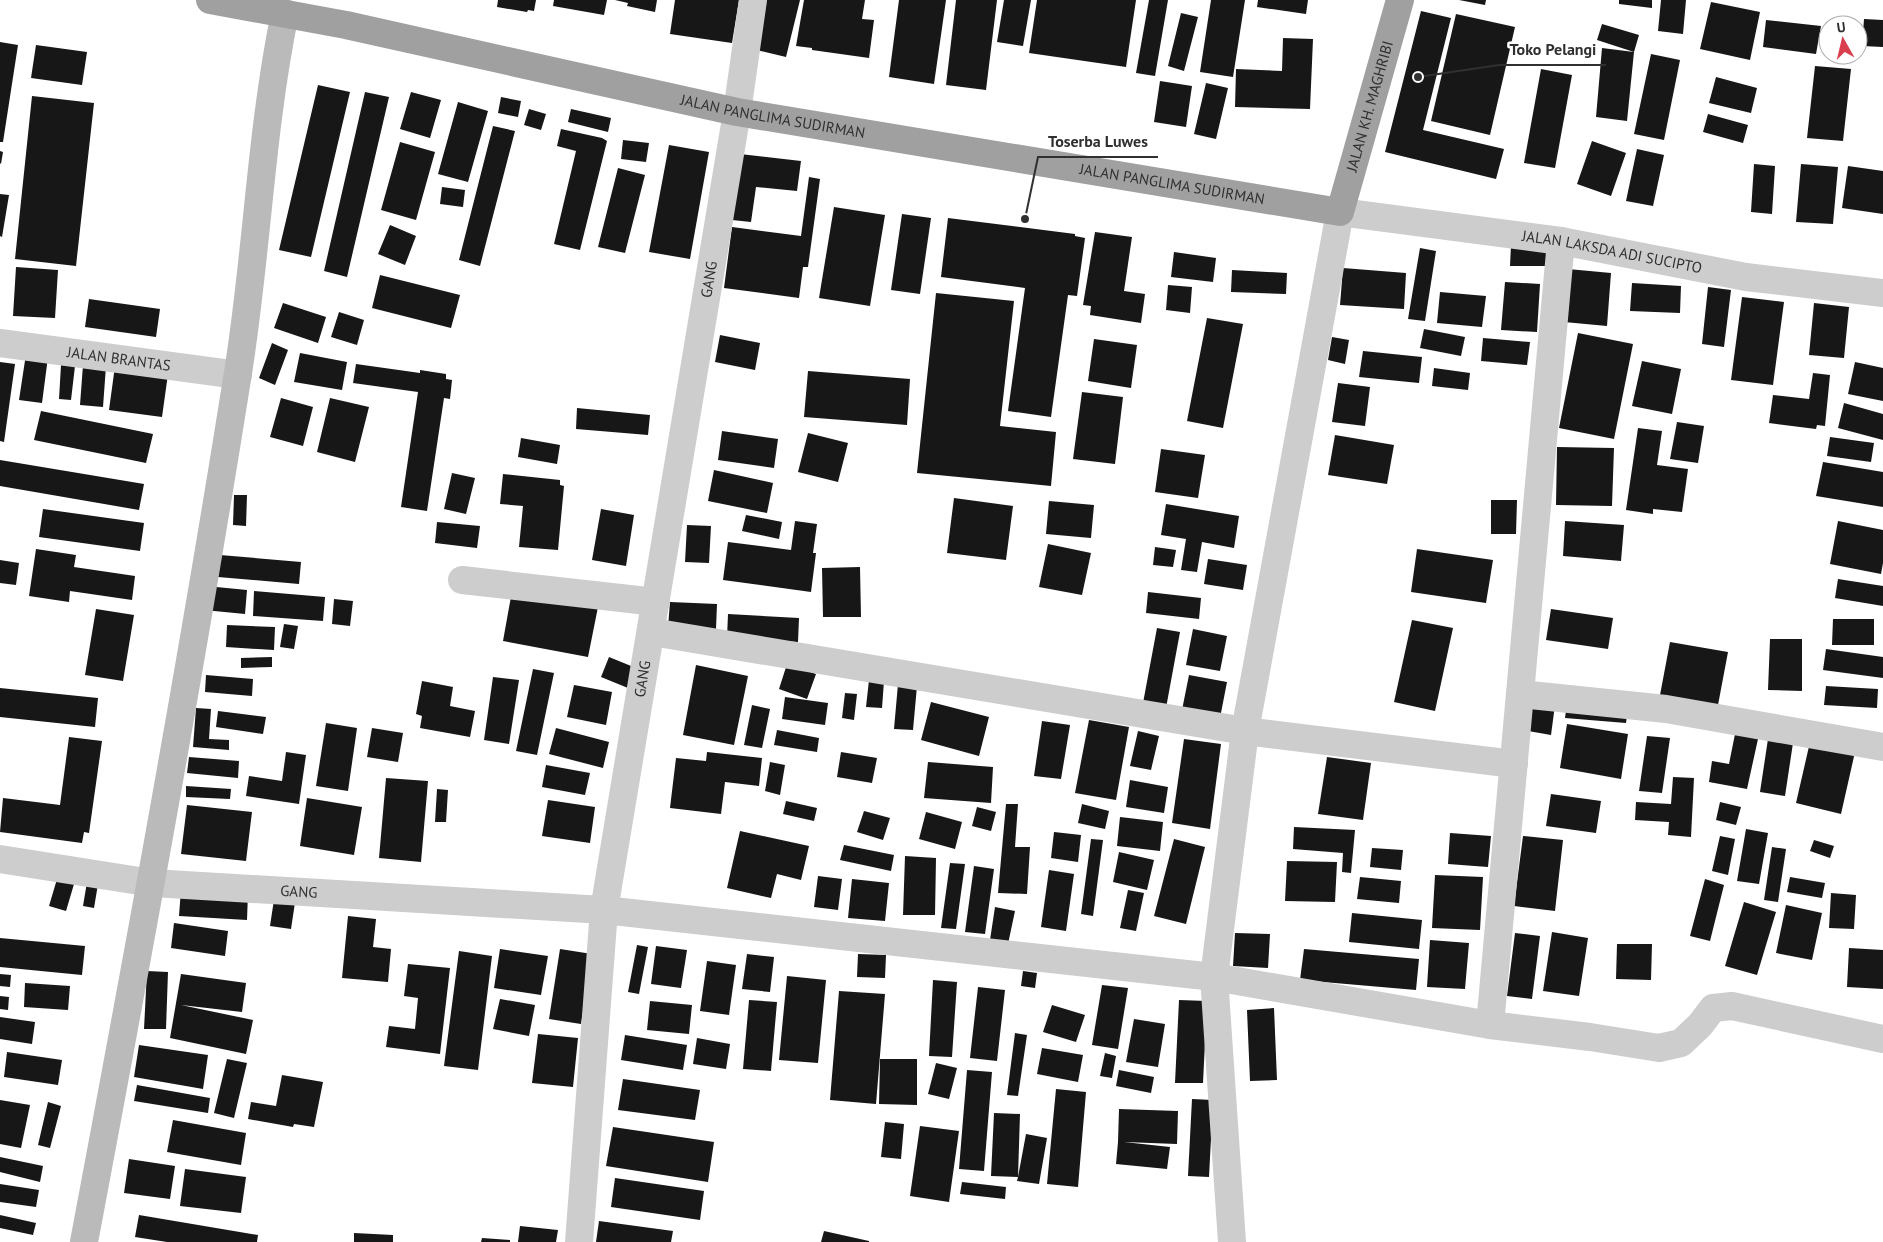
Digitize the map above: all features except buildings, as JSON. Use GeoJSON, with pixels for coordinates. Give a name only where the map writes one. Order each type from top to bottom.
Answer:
{"type":"FeatureCollection","features":[{"type":"Feature","properties":{"kind":"highway","name":"JALAN PANGLIMA SUDIRMAN"},"geometry":{"type":"LineString","coordinates":[[210,0],[346,25],[737,112],[1340,212]]}},
{"type":"Feature","properties":{"kind":"highway","name":"JALAN KH. MAGHRIBI"},"geometry":{"type":"LineString","coordinates":[[1340,212],[1400,0]]}},
{"type":"Feature","properties":{"kind":"main road"},"geometry":{"type":"LineString","coordinates":[[84,1242],[152,883],[238,375],[273,76],[285,14]]}},
{"type":"Feature","properties":{"kind":"street","name":"GANG"},"geometry":{"type":"LineString","coordinates":[[0,859],[152,883],[604,910],[652,632],[737,112],[753,0]]}},
{"type":"Feature","properties":{"kind":"street","name":"JALAN LAKSDA ADI SUCIPTO"},"geometry":{"type":"LineString","coordinates":[[1340,212],[1561,241],[1746,277],[1883,293]]}},
{"type":"Feature","properties":{"kind":"street"},"geometry":{"type":"LineString","coordinates":[[1232,1242],[1214,978],[1245,731],[1340,212]]}},
{"type":"Feature","properties":{"kind":"street"},"geometry":{"type":"LineString","coordinates":[[1490,1026],[1561,241]]}},
{"type":"Feature","properties":{"kind":"street","name":"JALAN BRANTAS"},"geometry":{"type":"LineString","coordinates":[[0,342],[238,375]]}},
{"type":"Feature","properties":{"kind":"street"},"geometry":{"type":"LineString","coordinates":[[462,580],[656,602]]}},
{"type":"Feature","properties":{"kind":"street"},"geometry":{"type":"LineString","coordinates":[[652,632],[1245,731],[1514,764]]}},
{"type":"Feature","properties":{"kind":"street"},"geometry":{"type":"LineString","coordinates":[[1520,694],[1666,709],[1883,746]]}},
{"type":"Feature","properties":{"kind":"street"},"geometry":{"type":"LineString","coordinates":[[579,1242],[604,910],[1214,978],[1490,1026],[1590,1037],[1658,1048],[1681,1043],[1700,1025],[1713,1008],[1732,1006],[1883,1039]]}},
{"type":"Feature","properties":{"kind":"place","name":"Toko Pelangi"},"geometry":{"type":"Point","coordinates":[1418,77]}},
{"type":"Feature","properties":{"kind":"place","name":"Toserba Luwes"},"geometry":{"type":"Point","coordinates":[1025,219]}}]}
